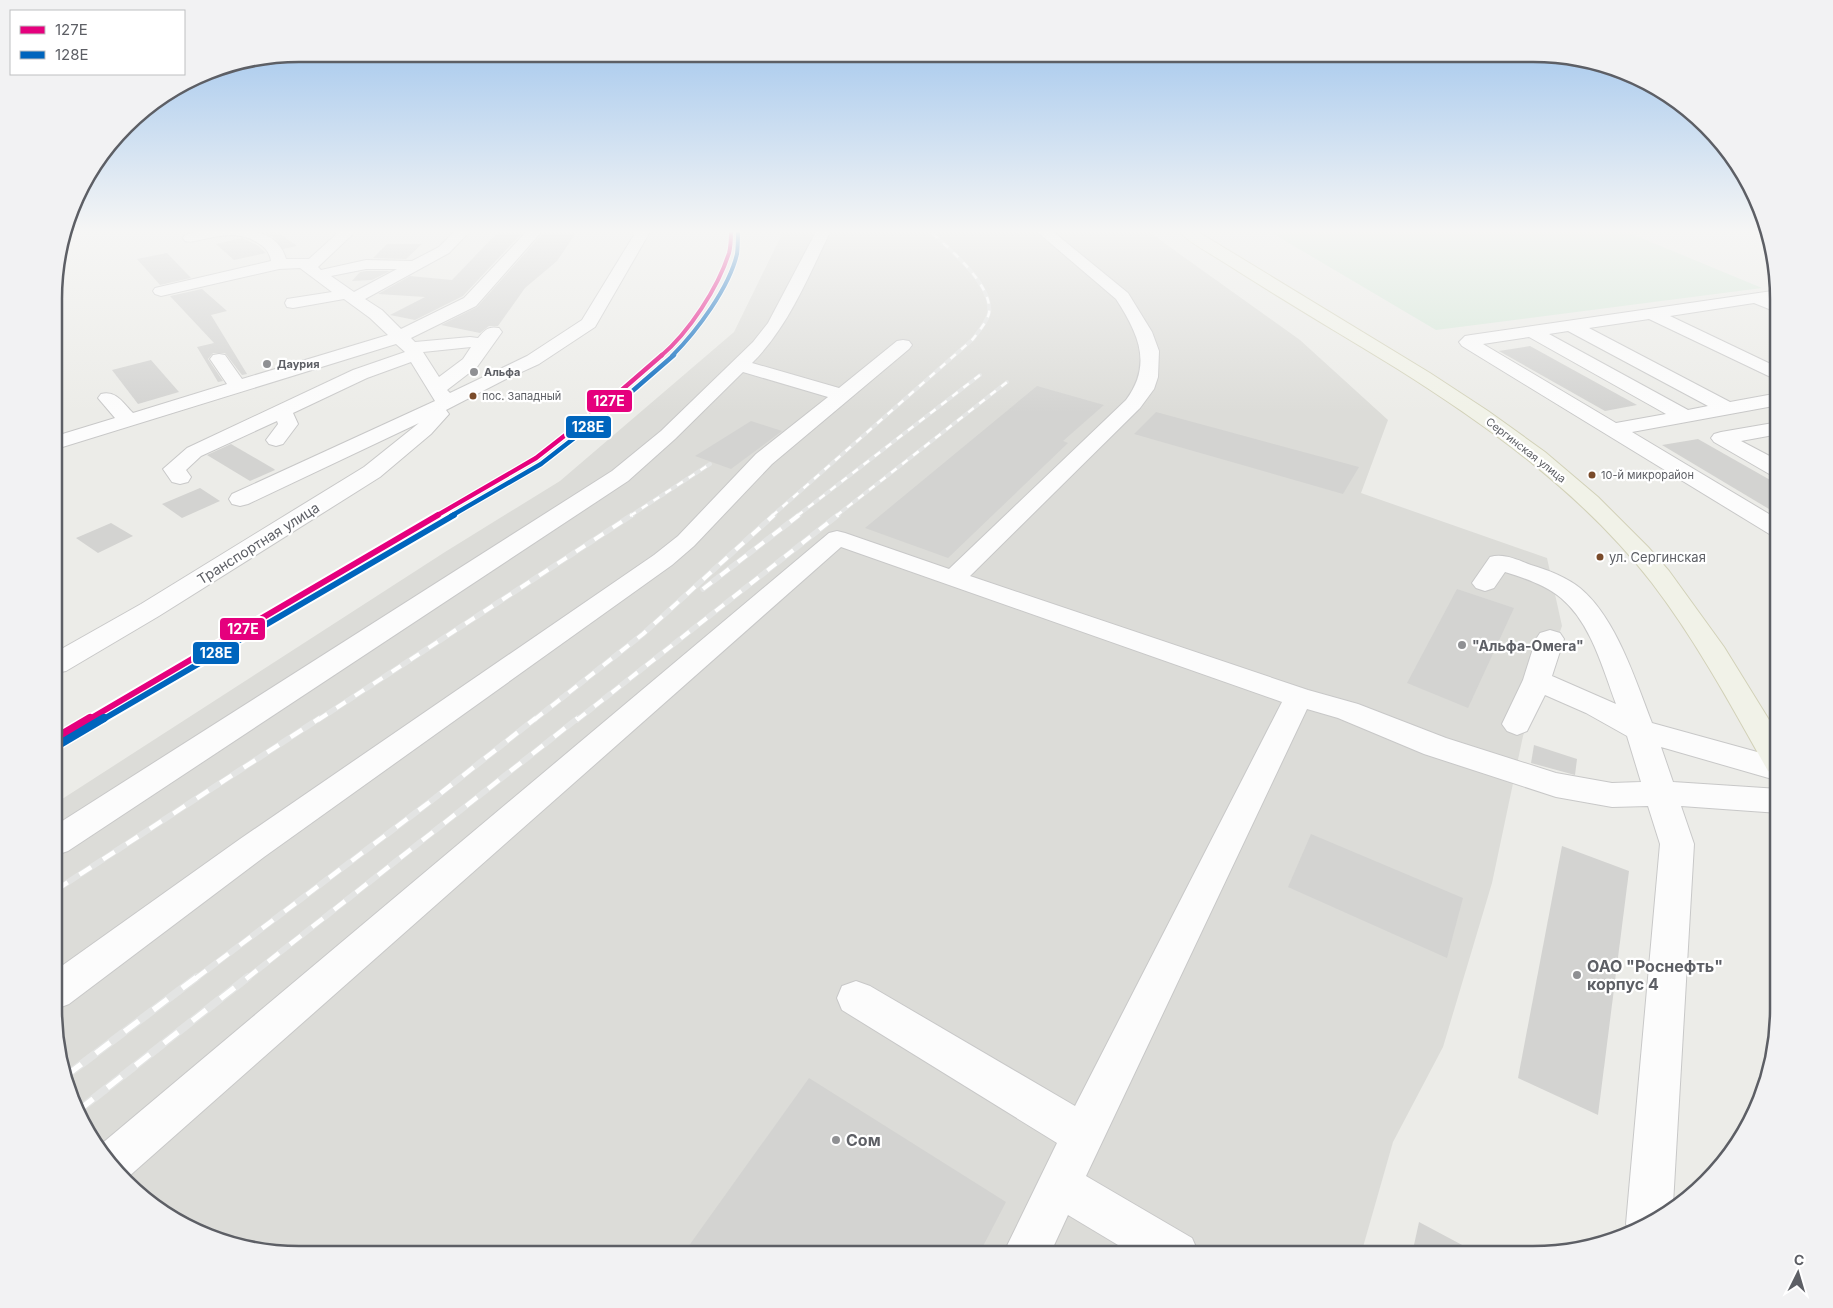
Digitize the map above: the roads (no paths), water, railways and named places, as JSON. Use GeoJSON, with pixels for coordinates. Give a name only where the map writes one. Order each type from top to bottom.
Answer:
{"type":"FeatureCollection","features":[{"type":"Feature","properties":{"kind":"main road","name":"Сергинская улица"},"geometry":{"type":"LineString","coordinates":[[1284,291],[1458,399],[1529,450],[1568,482],[1638,551],[1682,605],[1725,669],[1770,747]]}},
{"type":"Feature","properties":{"kind":"street"},"geometry":{"type":"LineString","coordinates":[[343,291],[376,314],[408,347],[441,395]]}},
{"type":"Feature","properties":{"kind":"street"},"geometry":{"type":"LineString","coordinates":[[293,303],[350,297],[363,291]]}},
{"type":"Feature","properties":{"kind":"street"},"geometry":{"type":"LineString","coordinates":[[180,477],[174,469],[194,452],[360,374],[408,347],[470,302],[480,291]]}},
{"type":"Feature","properties":{"kind":"street"},"geometry":{"type":"LineString","coordinates":[[240,499],[385,431],[441,395],[497,376],[534,360],[589,324],[608,291]]}},
{"type":"Feature","properties":{"kind":"street"},"geometry":{"type":"LineString","coordinates":[[62,838],[620,476],[668,435],[740,366],[776,324],[793,291]]}},
{"type":"Feature","properties":{"kind":"street"},"geometry":{"type":"LineString","coordinates":[[953,579],[1133,404],[1144,389],[1149,377],[1150,351],[1143,332],[1122,296],[1116,291]]}},
{"type":"Feature","properties":{"kind":"street"},"geometry":{"type":"LineString","coordinates":[[1770,296],[1471,340],[1468,342],[1615,429],[1770,524]]}},
{"type":"Feature","properties":{"kind":"street"},"geometry":{"type":"LineString","coordinates":[[1756,298],[1770,304]]}},
{"type":"Feature","properties":{"kind":"street"},"geometry":{"type":"LineString","coordinates":[[1651,313],[1770,371]]}},
{"type":"Feature","properties":{"kind":"street"},"geometry":{"type":"LineString","coordinates":[[1570,326],[1728,408]]}},
{"type":"Feature","properties":{"kind":"street"},"geometry":{"type":"LineString","coordinates":[[1531,331],[1684,416]]}},
{"type":"Feature","properties":{"kind":"street"},"geometry":{"type":"LineString","coordinates":[[62,441],[238,387],[408,347],[470,342],[488,338],[470,363],[441,395]]}},
{"type":"Feature","properties":{"kind":"street"},"geometry":{"type":"LineString","coordinates":[[62,988],[252,848],[663,560],[686,541],[764,459],[903,345]]}},
{"type":"Feature","properties":{"kind":"street"},"geometry":{"type":"LineString","coordinates":[[219,359],[238,387]]}},
{"type":"Feature","properties":{"kind":"street"},"geometry":{"type":"LineString","coordinates":[[740,366],[844,395]]}},
{"type":"Feature","properties":{"kind":"street","name":"Транспортная улица"},"geometry":{"type":"LineString","coordinates":[[62,661],[150,610],[372,472],[424,430],[441,395]]}},
{"type":"Feature","properties":{"kind":"street"},"geometry":{"type":"LineString","coordinates":[[108,398],[129,421]]}},
{"type":"Feature","properties":{"kind":"street"},"geometry":{"type":"LineString","coordinates":[[1615,429],[1770,401]]}},
{"type":"Feature","properties":{"kind":"street"},"geometry":{"type":"LineString","coordinates":[[1752,404],[1770,413]]}},
{"type":"Feature","properties":{"kind":"street"},"geometry":{"type":"LineString","coordinates":[[276,440],[288,424],[282,411]]}},
{"type":"Feature","properties":{"kind":"street"},"geometry":{"type":"LineString","coordinates":[[385,431],[424,430]]}},
{"type":"Feature","properties":{"kind":"street"},"geometry":{"type":"LineString","coordinates":[[1770,430],[1722,438],[1770,465]]}},
{"type":"Feature","properties":{"kind":"street"},"geometry":{"type":"LineString","coordinates":[[117,1160],[836,538],[1298,697],[1348,711],[1435,746],[1556,785],[1612,795],[1662,793],[1770,800]]}},
{"type":"Feature","properties":{"kind":"street"},"geometry":{"type":"LineString","coordinates":[[1485,583],[1500,562],[1543,578],[1571,593],[1590,615],[1612,659],[1640,730],[1677,844],[1650,1215]]}},
{"type":"Feature","properties":{"kind":"street"},"geometry":{"type":"LineString","coordinates":[[1517,724],[1537,680],[1550,639]]}},
{"type":"Feature","properties":{"kind":"street"},"geometry":{"type":"LineString","coordinates":[[1537,680],[1596,706],[1640,730],[1770,767]]}},
{"type":"Feature","properties":{"kind":"street"},"geometry":{"type":"LineString","coordinates":[[1030,1246],[1298,697]]}},
{"type":"Feature","properties":{"kind":"street"},"geometry":{"type":"LineString","coordinates":[[856,998],[1084,1135]]}},
{"type":"Feature","properties":{"kind":"street"},"geometry":{"type":"LineString","coordinates":[[1060,1185],[1163,1246]]}},
{"type":"Feature","properties":{"kind":"railway"},"geometry":{"type":"LineString","coordinates":[[772,516],[973,339],[983,326],[989,313],[984,291]]}},
{"type":"Feature","properties":{"kind":"railway"},"geometry":{"type":"LineString","coordinates":[[797,516],[980,375]]}},
{"type":"Feature","properties":{"kind":"railway"},"geometry":{"type":"LineString","coordinates":[[836,516],[1007,382]]}},
{"type":"Feature","properties":{"kind":"railway"},"geometry":{"type":"LineString","coordinates":[[630,516],[710,464]]}},
{"type":"Feature","properties":{"kind":"railway"},"geometry":{"type":"LineString","coordinates":[[318,720],[632,515]]}},
{"type":"Feature","properties":{"kind":"railway"},"geometry":{"type":"LineString","coordinates":[[534,720],[643,634],[774,515]]}},
{"type":"Feature","properties":{"kind":"railway"},"geometry":{"type":"LineString","coordinates":[[703,589],[799,515]]}},
{"type":"Feature","properties":{"kind":"railway"},"geometry":{"type":"LineString","coordinates":[[577,720],[838,515]]}},
{"type":"Feature","properties":{"kind":"railway"},"geometry":{"type":"LineString","coordinates":[[62,886],[320,718]]}},
{"type":"Feature","properties":{"kind":"railway"},"geometry":{"type":"LineString","coordinates":[[195,979],[431,801],[536,718]]}},
{"type":"Feature","properties":{"kind":"railway"},"geometry":{"type":"LineString","coordinates":[[246,979],[578,718]]}},
{"type":"Feature","properties":{"kind":"railway"},"geometry":{"type":"LineString","coordinates":[[71,1072],[197,977]]}},
{"type":"Feature","properties":{"kind":"railway"},"geometry":{"type":"LineString","coordinates":[[84,1106],[248,977]]}},
{"type":"Feature","properties":{"kind":"place","name":"Даурия"},"geometry":{"type":"Point","coordinates":[267,364]}},
{"type":"Feature","properties":{"kind":"place","name":"Альфа"},"geometry":{"type":"Point","coordinates":[474,372]}},
{"type":"Feature","properties":{"kind":"place","name":"пос. Западный"},"geometry":{"type":"Point","coordinates":[473,396]}},
{"type":"Feature","properties":{"kind":"place","name":"10-й микрорайон"},"geometry":{"type":"Point","coordinates":[1592,475]}},
{"type":"Feature","properties":{"kind":"place","name":"ул. Сергинская"},"geometry":{"type":"Point","coordinates":[1600,557]}},
{"type":"Feature","properties":{"kind":"place","name":"\"Альфа-Омега\""},"geometry":{"type":"Point","coordinates":[1462,645]}},
{"type":"Feature","properties":{"kind":"place","name":"ОАО \"Роснефть\" корпус 4"},"geometry":{"type":"Point","coordinates":[1577,975]}},
{"type":"Feature","properties":{"kind":"place","name":"Сом"},"geometry":{"type":"Point","coordinates":[836,1140]}}]}
